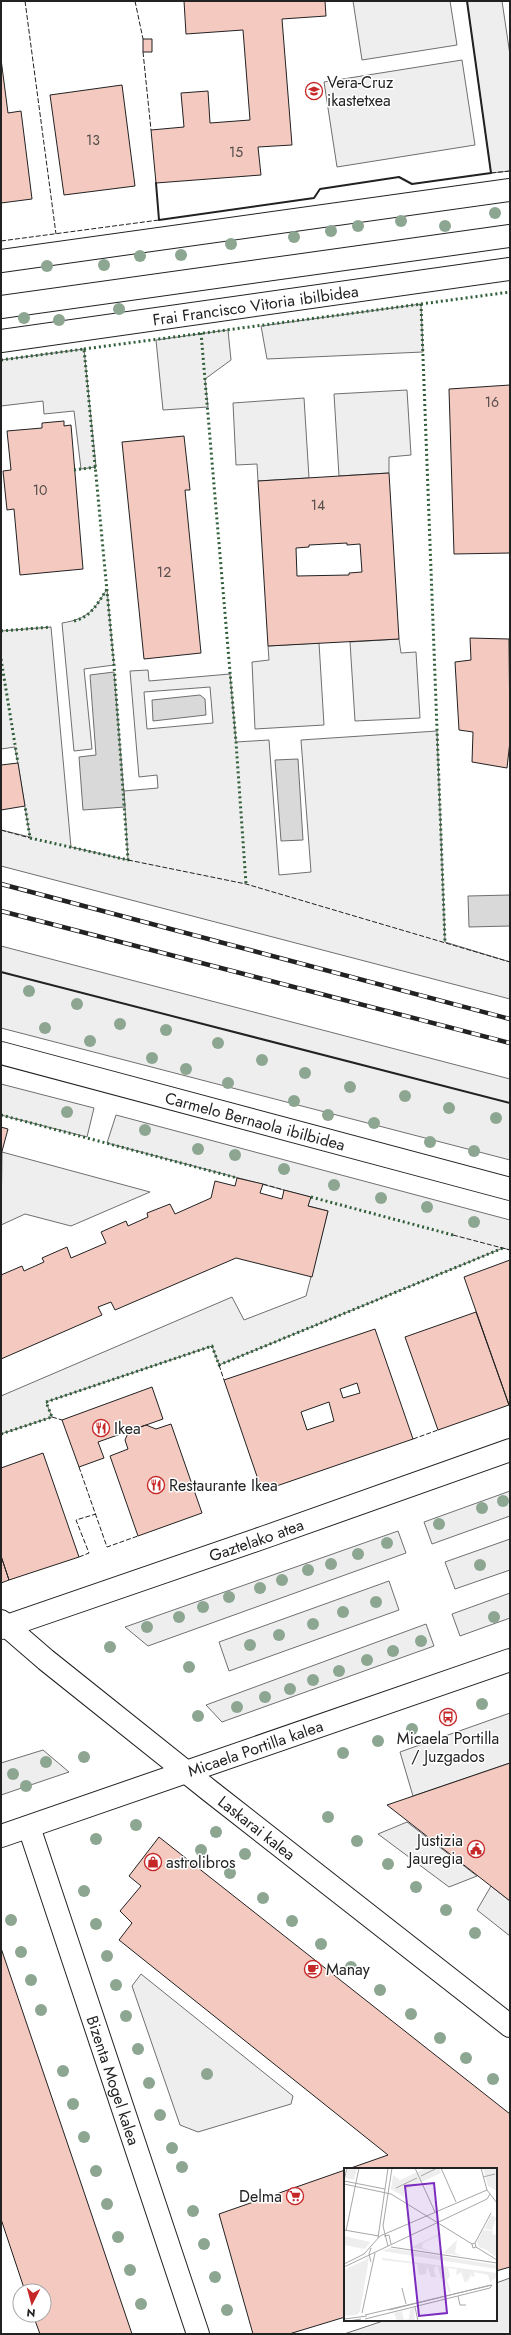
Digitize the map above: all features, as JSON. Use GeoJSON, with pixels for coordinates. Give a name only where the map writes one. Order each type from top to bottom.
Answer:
{"type":"FeatureCollection","features":[{"type":"Feature","properties":{"kind":"street"},"geometry":{"type":"LineString","coordinates":[[1,261],[510,190]]}},
{"type":"Feature","properties":{"kind":"street","name":"Frai Francisco Vitoria ibilbidea"},"geometry":{"type":"LineString","coordinates":[[1,307],[510,236]]}},
{"type":"Feature","properties":{"kind":"street","name":"Frai Francisco Vitoria ibilbidea"},"geometry":{"type":"LineString","coordinates":[[1,341],[510,269]]}},
{"type":"Feature","properties":{"kind":"street","name":"Carmelo Bernaola ibilbidea"},"geometry":{"type":"LineString","coordinates":[[1,1053],[510,1189]]}},
{"type":"Feature","properties":{"kind":"street","name":"Gaztelako atea"},"geometry":{"type":"LineString","coordinates":[[3,1625],[266,1537],[510,1450]]}},
{"type":"Feature","properties":{"kind":"street","name":"Laskarai kalea"},"geometry":{"type":"LineString","coordinates":[[3,1625],[188,1773],[510,2026]]}},
{"type":"Feature","properties":{"kind":"street","name":"Micaela Portilla kalea"},"geometry":{"type":"LineString","coordinates":[[1,1836],[188,1773],[510,1660]]}},
{"type":"Feature","properties":{"kind":"street","name":"Bizenta Mogel kalea"},"geometry":{"type":"LineString","coordinates":[[29,1827],[198,2334]]}},
{"type":"Feature","properties":{"kind":"shaded area"},"geometry":{"type":"Polygon","coordinates":[[[353,1],[450,1],[457,45],[362,60],[353,1]]]}},
{"type":"Feature","properties":{"kind":"shaded area"},"geometry":{"type":"Polygon","coordinates":[[[467,1],[502,1],[510,55],[510,171],[491,173],[467,1]]]}},
{"type":"Feature","properties":{"kind":"shaded area"},"geometry":{"type":"Polygon","coordinates":[[[462,60],[475,145],[337,167],[324,82],[462,60]]]}},
{"type":"Feature","properties":{"kind":"shaded area"},"geometry":{"type":"Polygon","coordinates":[[[421,304],[423,352],[267,359],[261,326],[421,304]]]}},
{"type":"Feature","properties":{"kind":"shaded area"},"geometry":{"type":"Polygon","coordinates":[[[228,330],[231,360],[205,379],[208,407],[163,410],[156,340],[228,330]]]}},
{"type":"Feature","properties":{"kind":"shaded area"},"geometry":{"type":"Polygon","coordinates":[[[84,349],[96,467],[81,469],[74,411],[44,414],[43,401],[1,406],[1,360],[84,349]]]}},
{"type":"Feature","properties":{"kind":"shaded area"},"geometry":{"type":"Polygon","coordinates":[[[407,390],[411,455],[389,457],[389,473],[339,476],[334,394],[407,390]]]}},
{"type":"Feature","properties":{"kind":"shaded area"},"geometry":{"type":"Polygon","coordinates":[[[304,398],[309,478],[258,481],[257,464],[236,465],[233,403],[304,398]]]}},
{"type":"Feature","properties":{"kind":"shaded area"},"geometry":{"type":"Polygon","coordinates":[[[107,589],[114,665],[84,669],[92,749],[74,751],[62,623],[84,616],[94,608],[107,589]]]}},
{"type":"Feature","properties":{"kind":"shaded area"},"geometry":{"type":"Polygon","coordinates":[[[51,627],[71,847],[128,860],[124,791],[158,788],[157,775],[139,777],[130,671],[148,670],[149,681],[230,674],[236,742],[269,740],[279,875],[311,872],[301,740],[437,731],[445,942],[510,962],[510,999],[1,866],[1,830],[30,837],[15,747],[1,749],[1,631],[51,627]],[[210,687],[144,692],[147,729],[213,723],[210,687]]]}},
{"type":"Feature","properties":{"kind":"shaded area"},"geometry":{"type":"Polygon","coordinates":[[[399,639],[401,653],[416,652],[420,718],[355,721],[350,642],[399,639]]]}},
{"type":"Feature","properties":{"kind":"shaded area"},"geometry":{"type":"Polygon","coordinates":[[[319,643],[324,725],[255,729],[252,662],[269,660],[268,646],[319,643]]]}},
{"type":"Feature","properties":{"kind":"shaded area"},"geometry":{"type":"Polygon","coordinates":[[[114,672],[125,807],[83,810],[79,757],[96,755],[90,675],[114,672]]]}},
{"type":"Feature","properties":{"kind":"shaded area"},"geometry":{"type":"Polygon","coordinates":[[[200,695],[205,699],[206,715],[153,721],[152,700],[200,695]]]}},
{"type":"Feature","properties":{"kind":"shaded area"},"geometry":{"type":"Polygon","coordinates":[[[298,759],[303,840],[281,841],[275,760],[298,759]]]}},
{"type":"Feature","properties":{"kind":"shaded area"},"geometry":{"type":"Polygon","coordinates":[[[510,895],[510,926],[469,927],[468,896],[510,895]]]}},
{"type":"Feature","properties":{"kind":"shaded area"},"geometry":{"type":"Polygon","coordinates":[[[1,946],[510,1079],[510,1160],[1,1028],[1,946]]]}},
{"type":"Feature","properties":{"kind":"shaded area"},"geometry":{"type":"Polygon","coordinates":[[[1,1084],[94,1108],[87,1137],[1,1115],[1,1084]]]}},
{"type":"Feature","properties":{"kind":"shaded area"},"geometry":{"type":"Polygon","coordinates":[[[116,1115],[510,1220],[510,1250],[503,1248],[219,1365],[212,1346],[46,1402],[52,1417],[1,1434],[1,1396],[232,1297],[244,1320],[306,1296],[328,1211],[308,1206],[310,1197],[107,1143],[116,1115]]]}},
{"type":"Feature","properties":{"kind":"shaded area"},"geometry":{"type":"Polygon","coordinates":[[[2,1152],[150,1192],[71,1226],[25,1214],[1,1225],[2,1152]]]}},
{"type":"Feature","properties":{"kind":"shaded area"},"geometry":{"type":"Polygon","coordinates":[[[510,1491],[510,1516],[432,1544],[424,1522],[510,1491]]]}},
{"type":"Feature","properties":{"kind":"shaded area"},"geometry":{"type":"Polygon","coordinates":[[[398,1531],[406,1553],[148,1646],[125,1627],[398,1531]]]}},
{"type":"Feature","properties":{"kind":"shaded area"},"geometry":{"type":"Polygon","coordinates":[[[510,1539],[510,1570],[455,1589],[445,1562],[510,1539]]]}},
{"type":"Feature","properties":{"kind":"shaded area"},"geometry":{"type":"Polygon","coordinates":[[[389,1581],[399,1610],[229,1671],[219,1642],[389,1581]]]}},
{"type":"Feature","properties":{"kind":"shaded area"},"geometry":{"type":"Polygon","coordinates":[[[510,1593],[510,1618],[460,1636],[452,1614],[510,1593]]]}},
{"type":"Feature","properties":{"kind":"shaded area"},"geometry":{"type":"Polygon","coordinates":[[[426,1624],[434,1646],[222,1722],[206,1705],[426,1624]]]}},
{"type":"Feature","properties":{"kind":"shaded area"},"geometry":{"type":"Polygon","coordinates":[[[510,1713],[510,1763],[413,1796],[400,1752],[510,1713]]]}},
{"type":"Feature","properties":{"kind":"shaded area"},"geometry":{"type":"Polygon","coordinates":[[[43,1750],[69,1772],[1,1795],[1,1763],[43,1750]]]}},
{"type":"Feature","properties":{"kind":"shaded area"},"geometry":{"type":"Polygon","coordinates":[[[407,1822],[477,1876],[449,1887],[378,1834],[407,1822]]]}},
{"type":"Feature","properties":{"kind":"shaded area"},"geometry":{"type":"Polygon","coordinates":[[[491,1886],[510,1901],[510,1936],[477,1910],[491,1886]]]}},
{"type":"Feature","properties":{"kind":"shaded area"},"geometry":{"type":"Polygon","coordinates":[[[141,1974],[293,2096],[291,2104],[198,2132],[180,2125],[132,1986],[141,1974]]]}},
{"type":"Feature","properties":{"kind":"shaded area"},"geometry":{"type":"Polygon","coordinates":[[[510,2278],[510,2334],[344,2334],[383,2321],[497,2321],[497,2283],[510,2278]]]}},
{"type":"Feature","properties":{"kind":"building"},"geometry":{"type":"Polygon","coordinates":[[[184,1],[325,1],[326,16],[282,19],[292,145],[258,147],[261,175],[156,183],[151,130],[184,127],[181,93],[208,91],[210,123],[250,120],[243,30],[186,34],[184,1]]]}},
{"type":"Feature","properties":{"kind":"building"},"geometry":{"type":"Polygon","coordinates":[[[143,39],[152,39],[152,52],[143,52],[143,39]]]}},
{"type":"Feature","properties":{"kind":"building"},"geometry":{"type":"Polygon","coordinates":[[[1,59],[8,113],[21,111],[32,199],[1,203],[1,59]]]}},
{"type":"Feature","properties":{"kind":"building"},"geometry":{"type":"Polygon","coordinates":[[[122,85],[135,186],[64,195],[50,95],[122,85]]]}},
{"type":"Feature","properties":{"kind":"building"},"geometry":{"type":"Polygon","coordinates":[[[510,385],[510,553],[454,554],[449,389],[510,385]]]}},
{"type":"Feature","properties":{"kind":"building"},"geometry":{"type":"Polygon","coordinates":[[[64,421],[64,426],[71,425],[83,569],[20,575],[14,509],[7,510],[3,471],[11,470],[7,431],[42,428],[42,423],[64,421]]]}},
{"type":"Feature","properties":{"kind":"building"},"geometry":{"type":"Polygon","coordinates":[[[184,436],[190,490],[185,490],[201,653],[144,659],[122,442],[184,436]]]}},
{"type":"Feature","properties":{"kind":"building"},"geometry":{"type":"Polygon","coordinates":[[[389,473],[399,639],[268,646],[258,481],[389,473]],[[347,543],[309,545],[309,547],[296,548],[297,576],[349,575],[349,573],[362,572],[360,544],[347,545],[347,543]]]}},
{"type":"Feature","properties":{"kind":"building"},"geometry":{"type":"Polygon","coordinates":[[[470,638],[509,639],[510,741],[507,768],[472,762],[473,732],[459,730],[455,662],[471,660],[470,638]]]}},
{"type":"Feature","properties":{"kind":"building"},"geometry":{"type":"Polygon","coordinates":[[[18,763],[25,806],[1,810],[1,765],[18,763]]]}},
{"type":"Feature","properties":{"kind":"building"},"geometry":{"type":"Polygon","coordinates":[[[1,1127],[8,1129],[1,1155],[1,1127]]]}},
{"type":"Feature","properties":{"kind":"building"},"geometry":{"type":"Polygon","coordinates":[[[237,1178],[263,1184],[260,1193],[282,1199],[284,1190],[311,1197],[308,1206],[328,1211],[312,1277],[236,1258],[115,1310],[111,1302],[98,1307],[102,1315],[1,1359],[1,1275],[22,1266],[24,1271],[44,1262],[42,1258],[67,1247],[71,1258],[106,1243],[101,1232],[126,1221],[128,1226],[148,1217],[147,1213],[170,1204],[175,1214],[211,1198],[215,1181],[235,1186],[237,1178]]]}},
{"type":"Feature","properties":{"kind":"building"},"geometry":{"type":"Polygon","coordinates":[[[510,1260],[510,1405],[509,1405],[464,1277],[510,1260]]]}},
{"type":"Feature","properties":{"kind":"building"},"geometry":{"type":"Polygon","coordinates":[[[476,1312],[509,1405],[438,1430],[405,1337],[476,1312]]]}},
{"type":"Feature","properties":{"kind":"building"},"geometry":{"type":"Polygon","coordinates":[[[375,1329],[413,1439],[262,1491],[224,1380],[375,1329]],[[357,1383],[340,1389],[343,1398],[360,1393],[357,1383]],[[329,1402],[301,1412],[307,1430],[334,1421],[329,1402]]]}},
{"type":"Feature","properties":{"kind":"building","name":"Ikea"},"geometry":{"type":"Polygon","coordinates":[[[152,1387],[163,1419],[98,1442],[104,1458],[79,1467],[62,1420],[152,1387]]]}},
{"type":"Feature","properties":{"kind":"building","name":"Restaurante Ikea"},"geometry":{"type":"Polygon","coordinates":[[[171,1424],[202,1513],[138,1536],[110,1456],[128,1449],[125,1440],[129,1431],[146,1425],[156,1429],[171,1424]]]}},
{"type":"Feature","properties":{"kind":"building"},"geometry":{"type":"Polygon","coordinates":[[[43,1453],[79,1557],[9,1580],[1,1556],[1,1468],[43,1453]]]}},
{"type":"Feature","properties":{"kind":"building"},"geometry":{"type":"Polygon","coordinates":[[[1,1556],[9,1580],[1,1583],[1,1556]]]}},
{"type":"Feature","properties":{"kind":"building","name":"Justizia Jauregia"},"geometry":{"type":"Polygon","coordinates":[[[510,1763],[510,1901],[387,1805],[510,1763]]]}},
{"type":"Feature","properties":{"kind":"building"},"geometry":{"type":"Polygon","coordinates":[[[159,1837],[510,2114],[510,2267],[497,2271],[497,2168],[351,2168],[388,2155],[119,1940],[132,1923],[120,1911],[141,1886],[129,1876],[159,1837]]]}},
{"type":"Feature","properties":{"kind":"building"},"geometry":{"type":"Polygon","coordinates":[[[1,1948],[132,2334],[40,2334],[36,2323],[52,2323],[52,2283],[22,2283],[1,2219],[1,1948]]]}},
{"type":"Feature","properties":{"kind":"building"},"geometry":{"type":"Polygon","coordinates":[[[344,2170],[344,2317],[289,2334],[253,2334],[219,2214],[344,2170]]]}},
{"type":"Feature","properties":{"kind":"railway"},"geometry":{"type":"LineString","coordinates":[[1,884],[510,1019]]}},
{"type":"Feature","properties":{"kind":"railway"},"geometry":{"type":"LineString","coordinates":[[1,911],[510,1043]]}},
{"type":"Feature","properties":{"kind":"hedge"},"geometry":{"type":"LineString","coordinates":[[421,304],[510,292]]}},
{"type":"Feature","properties":{"kind":"hedge"},"geometry":{"type":"LineString","coordinates":[[84,349],[421,304],[445,942]]}},
{"type":"Feature","properties":{"kind":"hedge"},"geometry":{"type":"LineString","coordinates":[[201,333],[236,742],[246,884]]}},
{"type":"Feature","properties":{"kind":"hedge"},"geometry":{"type":"LineString","coordinates":[[1,360],[84,349],[114,665],[128,860],[30,838],[25,806]]}},
{"type":"Feature","properties":{"kind":"hedge"},"geometry":{"type":"LineString","coordinates":[[74,470],[96,467]]}},
{"type":"Feature","properties":{"kind":"hedge"},"geometry":{"type":"LineString","coordinates":[[74,621],[90,613],[107,589]]}},
{"type":"Feature","properties":{"kind":"hedge"},"geometry":{"type":"LineString","coordinates":[[1,631],[51,627]]}},
{"type":"Feature","properties":{"kind":"hedge"},"geometry":{"type":"LineString","coordinates":[[1,659],[18,763]]}},
{"type":"Feature","properties":{"kind":"hedge"},"geometry":{"type":"LineString","coordinates":[[1,1115],[237,1178]]}},
{"type":"Feature","properties":{"kind":"hedge"},"geometry":{"type":"LineString","coordinates":[[311,1197],[453,1235]]}},
{"type":"Feature","properties":{"kind":"hedge"},"geometry":{"type":"LineString","coordinates":[[1,1434],[52,1417],[46,1402],[212,1346],[219,1365],[503,1248]]}},
{"type":"Feature","properties":{"kind":"fence"},"geometry":{"type":"LineString","coordinates":[[25,1],[56,234]]}},
{"type":"Feature","properties":{"kind":"fence"},"geometry":{"type":"LineString","coordinates":[[135,1],[143,39]]}},
{"type":"Feature","properties":{"kind":"fence"},"geometry":{"type":"LineString","coordinates":[[143,52],[151,130]]}},
{"type":"Feature","properties":{"kind":"fence"},"geometry":{"type":"LineString","coordinates":[[491,173],[510,171]]}},
{"type":"Feature","properties":{"kind":"fence"},"geometry":{"type":"LineString","coordinates":[[1,241],[159,220]]}},
{"type":"Feature","properties":{"kind":"fence"},"geometry":{"type":"LineString","coordinates":[[1,830],[30,838]]}},
{"type":"Feature","properties":{"kind":"fence"},"geometry":{"type":"LineString","coordinates":[[128,860],[246,884],[510,962]]}},
{"type":"Feature","properties":{"kind":"fence"},"geometry":{"type":"LineString","coordinates":[[263,1184],[284,1190]]}},
{"type":"Feature","properties":{"kind":"fence"},"geometry":{"type":"LineString","coordinates":[[453,1235],[510,1250]]}},
{"type":"Feature","properties":{"kind":"fence"},"geometry":{"type":"LineString","coordinates":[[219,1365],[224,1380]]}},
{"type":"Feature","properties":{"kind":"fence"},"geometry":{"type":"LineString","coordinates":[[52,1417],[62,1420]]}},
{"type":"Feature","properties":{"kind":"fence"},"geometry":{"type":"LineString","coordinates":[[413,1439],[438,1430]]}},
{"type":"Feature","properties":{"kind":"fence"},"geometry":{"type":"LineString","coordinates":[[79,1467],[107,1547],[138,1536]]}},
{"type":"Feature","properties":{"kind":"fence"},"geometry":{"type":"LineString","coordinates":[[79,1557],[89,1553],[76,1520],[96,1514]]}},
{"type":"Feature","properties":{"kind":"wall"},"geometry":{"type":"LineString","coordinates":[[156,183],[159,220],[314,198],[320,189],[399,177],[412,184],[491,173],[467,1]]}},
{"type":"Feature","properties":{"kind":"wall"},"geometry":{"type":"LineString","coordinates":[[1,972],[510,1103]]}},
{"type":"Feature","properties":{"kind":"place","name":"Vera-Cruz ikastetxea"},"geometry":{"type":"Point","coordinates":[314,91]}},
{"type":"Feature","properties":{"kind":"place","name":"Ikea"},"geometry":{"type":"Point","coordinates":[101,1428]}},
{"type":"Feature","properties":{"kind":"place","name":"Restaurante Ikea"},"geometry":{"type":"Point","coordinates":[156,1485]}},
{"type":"Feature","properties":{"kind":"place","name":"Micaela Portilla / Juzgados"},"geometry":{"type":"Point","coordinates":[448,1717]}},
{"type":"Feature","properties":{"kind":"place","name":"Justizia Jauregia"},"geometry":{"type":"Point","coordinates":[476,1849]}},
{"type":"Feature","properties":{"kind":"place","name":"astrolibros"},"geometry":{"type":"Point","coordinates":[153,1862]}},
{"type":"Feature","properties":{"kind":"place","name":"Manay"},"geometry":{"type":"Point","coordinates":[313,1969]}},
{"type":"Feature","properties":{"kind":"place","name":"Delma"},"geometry":{"type":"Point","coordinates":[295,2196]}}]}
